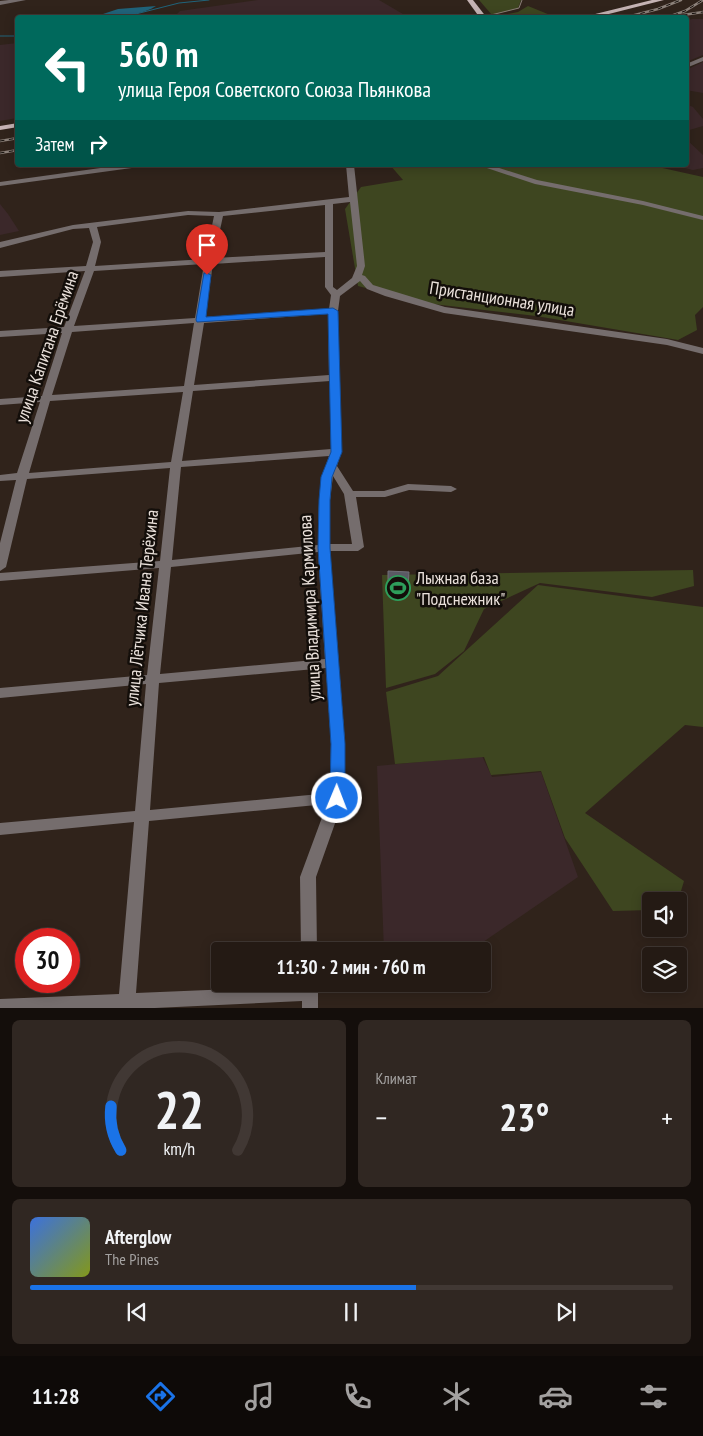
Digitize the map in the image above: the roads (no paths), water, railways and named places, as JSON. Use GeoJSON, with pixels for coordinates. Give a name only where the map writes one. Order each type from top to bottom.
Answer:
{"type":"FeatureCollection","features":[{"type":"Feature","properties":{"kind":"main road"},"geometry":{"type":"LineString","coordinates":[[470,0],[482,15]]}},
{"type":"Feature","properties":{"kind":"main road"},"geometry":{"type":"LineString","coordinates":[[595,15],[661,0]]}},
{"type":"Feature","properties":{"kind":"main road"},"geometry":{"type":"LineString","coordinates":[[0,128],[15,126]]}},
{"type":"Feature","properties":{"kind":"street"},"geometry":{"type":"LineString","coordinates":[[0,3],[23,0]]}},
{"type":"Feature","properties":{"kind":"street"},"geometry":{"type":"LineString","coordinates":[[689,65],[703,59]]}},
{"type":"Feature","properties":{"kind":"street"},"geometry":{"type":"LineString","coordinates":[[0,184],[124,167]]}},
{"type":"Feature","properties":{"kind":"street"},"geometry":{"type":"LineString","coordinates":[[336,295],[356,279],[361,266],[350,167]]}},
{"type":"Feature","properties":{"kind":"street"},"geometry":{"type":"LineString","coordinates":[[488,167],[535,182],[642,203],[703,218]]}},
{"type":"Feature","properties":{"kind":"street"},"geometry":{"type":"LineString","coordinates":[[0,244],[58,230],[92,225],[188,213],[219,214],[353,199]]}},
{"type":"Feature","properties":{"kind":"street","name":"улица Владимира Кармилова"},"geometry":{"type":"LineString","coordinates":[[309,942],[308,877],[337,798],[338,744],[324,548],[324,500],[327,477],[336,452],[333,311],[336,295],[329,287],[329,202]]}},
{"type":"Feature","properties":{"kind":"street","name":"улица Лётчика Ивана Терёхина"},"geometry":{"type":"LineString","coordinates":[[127,1004],[154,680],[176,464],[209,260],[219,214]]}},
{"type":"Feature","properties":{"kind":"street","name":"улица Капитана Ерёмина"},"geometry":{"type":"LineString","coordinates":[[0,567],[22,476],[68,329],[90,269],[96,242],[92,225]]}},
{"type":"Feature","properties":{"kind":"street"},"geometry":{"type":"LineString","coordinates":[[0,274],[328,254]]}},
{"type":"Feature","properties":{"kind":"street","name":"Пристанционная улица"},"geometry":{"type":"LineString","coordinates":[[356,279],[362,278],[370,287],[388,294],[444,310],[652,339],[703,352]]}},
{"type":"Feature","properties":{"kind":"street"},"geometry":{"type":"LineString","coordinates":[[0,334],[333,311]]}},
{"type":"Feature","properties":{"kind":"street"},"geometry":{"type":"LineString","coordinates":[[0,402],[334,378]]}},
{"type":"Feature","properties":{"kind":"street"},"geometry":{"type":"LineString","coordinates":[[0,478],[336,452]]}},
{"type":"Feature","properties":{"kind":"street"},"geometry":{"type":"LineString","coordinates":[[0,577],[167,564],[324,548],[358,547],[350,494],[332,467]]}},
{"type":"Feature","properties":{"kind":"street"},"geometry":{"type":"LineString","coordinates":[[350,494],[385,494],[408,487],[451,489]]}},
{"type":"Feature","properties":{"kind":"street"},"geometry":{"type":"LineString","coordinates":[[0,693],[333,663]]}},
{"type":"Feature","properties":{"kind":"street"},"geometry":{"type":"LineString","coordinates":[[0,829],[337,798]]}},
{"type":"Feature","properties":{"kind":"street"},"geometry":{"type":"LineString","coordinates":[[0,1006],[127,1004],[310,995]]}},
{"type":"Feature","properties":{"kind":"water"},"geometry":{"type":"Polygon","coordinates":[[[156,6],[131,15],[100,15],[118,9],[156,6]]]}},
{"type":"Feature","properties":{"kind":"waterway"},"geometry":{"type":"LineString","coordinates":[[132,15],[179,3],[209,0]]}},
{"type":"Feature","properties":{"kind":"waterway"},"geometry":{"type":"LineString","coordinates":[[0,36],[15,36]]}},
{"type":"Feature","properties":{"kind":"tram line"},"geometry":{"type":"LineString","coordinates":[[491,15],[519,8],[522,0]]}},
{"type":"Feature","properties":{"kind":"railway"},"geometry":{"type":"LineString","coordinates":[[635,15],[681,0]]}},
{"type":"Feature","properties":{"kind":"railway"},"geometry":{"type":"LineString","coordinates":[[674,15],[685,11],[703,0]]}},
{"type":"Feature","properties":{"kind":"railway"},"geometry":{"type":"LineString","coordinates":[[683,15],[703,12]]}},
{"type":"Feature","properties":{"kind":"railway"},"geometry":{"type":"LineString","coordinates":[[0,141],[15,138]]}},
{"type":"Feature","properties":{"kind":"railway"},"geometry":{"type":"LineString","coordinates":[[0,153],[15,150]]}},
{"type":"Feature","properties":{"kind":"place","name":"Лыжная база \"Подснежник\""},"geometry":{"type":"Point","coordinates":[398,588]}}]}
